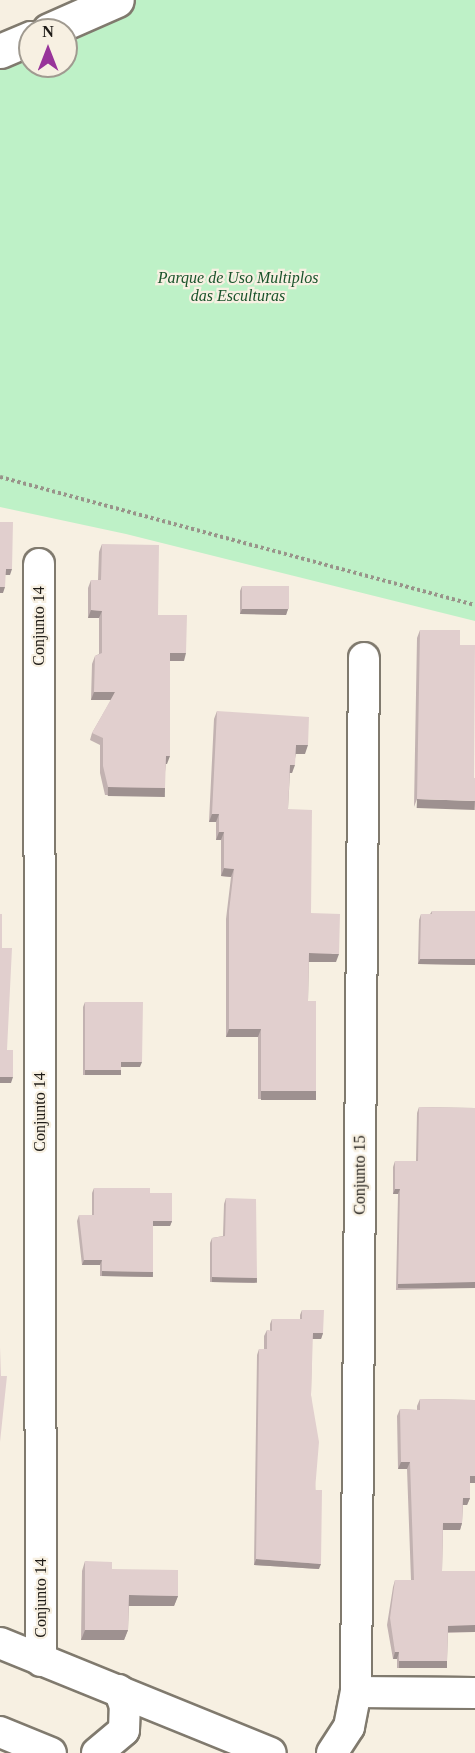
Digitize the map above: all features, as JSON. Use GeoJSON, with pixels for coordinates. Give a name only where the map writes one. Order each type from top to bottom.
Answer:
{"type":"FeatureCollection","features":[{"type":"Feature","properties":{"kind":"street"},"geometry":{"type":"LineString","coordinates":[[76,18],[117,0]]}},
{"type":"Feature","properties":{"kind":"street"},"geometry":{"type":"LineString","coordinates":[[0,51],[18,43]]}},
{"type":"Feature","properties":{"kind":"street","name":"Conjunto 14"},"geometry":{"type":"LineString","coordinates":[[39,564],[41,1660]]}},
{"type":"Feature","properties":{"kind":"street","name":"Conjunto 15"},"geometry":{"type":"LineString","coordinates":[[332,1753],[349,1727],[356,1692],[364,658]]}},
{"type":"Feature","properties":{"kind":"street"},"geometry":{"type":"LineString","coordinates":[[0,1643],[271,1753]]}},
{"type":"Feature","properties":{"kind":"street"},"geometry":{"type":"LineString","coordinates":[[97,1753],[124,1730],[125,1706],[119,1690]]}},
{"type":"Feature","properties":{"kind":"street"},"geometry":{"type":"LineString","coordinates":[[356,1692],[475,1693]]}},
{"type":"Feature","properties":{"kind":"street"},"geometry":{"type":"LineString","coordinates":[[0,1732],[38,1751]]}},
{"type":"Feature","properties":{"kind":"path"},"geometry":{"type":"LineString","coordinates":[[0,477],[475,605]]}},
{"type":"Feature","properties":{"kind":"green space","name":"Parque de Uso Multiplos das Esculturas"},"geometry":{"type":"Polygon","coordinates":[[[107,0],[475,0],[475,621],[126,534],[0,507],[0,46],[18,38],[18,78],[78,78],[78,21],[107,0]]]}},
{"type":"Feature","properties":{"kind":"building"},"geometry":{"type":"Polygon","coordinates":[[[0,522],[13,522],[12,569],[6,569],[5,587],[0,587],[0,522]]]}},
{"type":"Feature","properties":{"kind":"building"},"geometry":{"type":"Polygon","coordinates":[[[102,544],[159,545],[158,615],[187,615],[186,653],[170,653],[170,756],[166,756],[165,788],[108,787],[103,766],[103,738],[92,733],[115,692],[94,692],[95,656],[102,653],[102,611],[91,610],[91,580],[101,580],[102,544]]]}},
{"type":"Feature","properties":{"kind":"building"},"geometry":{"type":"Polygon","coordinates":[[[242,586],[289,586],[289,609],[242,609],[242,586]]]}},
{"type":"Feature","properties":{"kind":"building"},"geometry":{"type":"Polygon","coordinates":[[[420,630],[460,630],[460,645],[475,645],[475,801],[417,799],[420,630]]]}},
{"type":"Feature","properties":{"kind":"building"},"geometry":{"type":"Polygon","coordinates":[[[217,711],[309,717],[308,745],[296,745],[295,765],[290,765],[288,809],[312,810],[311,913],[340,914],[339,954],[309,953],[308,1001],[316,1001],[316,1091],[261,1091],[261,1029],[229,1029],[229,911],[234,869],[224,868],[224,832],[219,832],[219,814],[212,814],[217,711]]]}},
{"type":"Feature","properties":{"kind":"building"},"geometry":{"type":"Polygon","coordinates":[[[432,911],[475,911],[475,959],[420,959],[421,914],[432,914],[432,911]]]}},
{"type":"Feature","properties":{"kind":"building"},"geometry":{"type":"Polygon","coordinates":[[[0,914],[2,914],[2,948],[12,948],[7,1050],[13,1050],[13,1077],[0,1077],[0,914]]]}},
{"type":"Feature","properties":{"kind":"building"},"geometry":{"type":"Polygon","coordinates":[[[85,1002],[143,1002],[142,1062],[121,1062],[121,1070],[85,1070],[85,1002]]]}},
{"type":"Feature","properties":{"kind":"building"},"geometry":{"type":"Polygon","coordinates":[[[419,1107],[475,1108],[475,1282],[398,1284],[400,1189],[395,1189],[395,1161],[418,1161],[419,1107]]]}},
{"type":"Feature","properties":{"kind":"building"},"geometry":{"type":"Polygon","coordinates":[[[94,1188],[150,1188],[150,1193],[172,1193],[172,1221],[153,1221],[153,1272],[102,1271],[102,1260],[84,1260],[79,1215],[94,1215],[94,1188]]]}},
{"type":"Feature","properties":{"kind":"building"},"geometry":{"type":"Polygon","coordinates":[[[226,1198],[256,1199],[257,1278],[212,1277],[212,1238],[225,1236],[226,1198]]]}},
{"type":"Feature","properties":{"kind":"building"},"geometry":{"type":"Polygon","coordinates":[[[302,1310],[324,1310],[323,1333],[313,1333],[311,1395],[319,1442],[315,1490],[322,1490],[321,1564],[256,1559],[259,1349],[267,1349],[267,1330],[272,1331],[272,1319],[302,1319],[302,1310]]]}},
{"type":"Feature","properties":{"kind":"building"},"geometry":{"type":"Polygon","coordinates":[[[0,1347],[1,1376],[7,1376],[0,1442],[0,1347]]]}},
{"type":"Feature","properties":{"kind":"building"},"geometry":{"type":"Polygon","coordinates":[[[420,1399],[475,1400],[475,1476],[470,1476],[470,1498],[463,1498],[462,1523],[443,1523],[442,1571],[475,1571],[475,1625],[448,1626],[447,1661],[399,1661],[399,1652],[395,1652],[390,1618],[395,1580],[414,1580],[410,1462],[401,1462],[400,1409],[420,1410],[420,1399]]]}},
{"type":"Feature","properties":{"kind":"building"},"geometry":{"type":"Polygon","coordinates":[[[85,1561],[112,1562],[112,1569],[178,1570],[178,1596],[129,1595],[128,1630],[85,1630],[85,1561]]]}}]}
